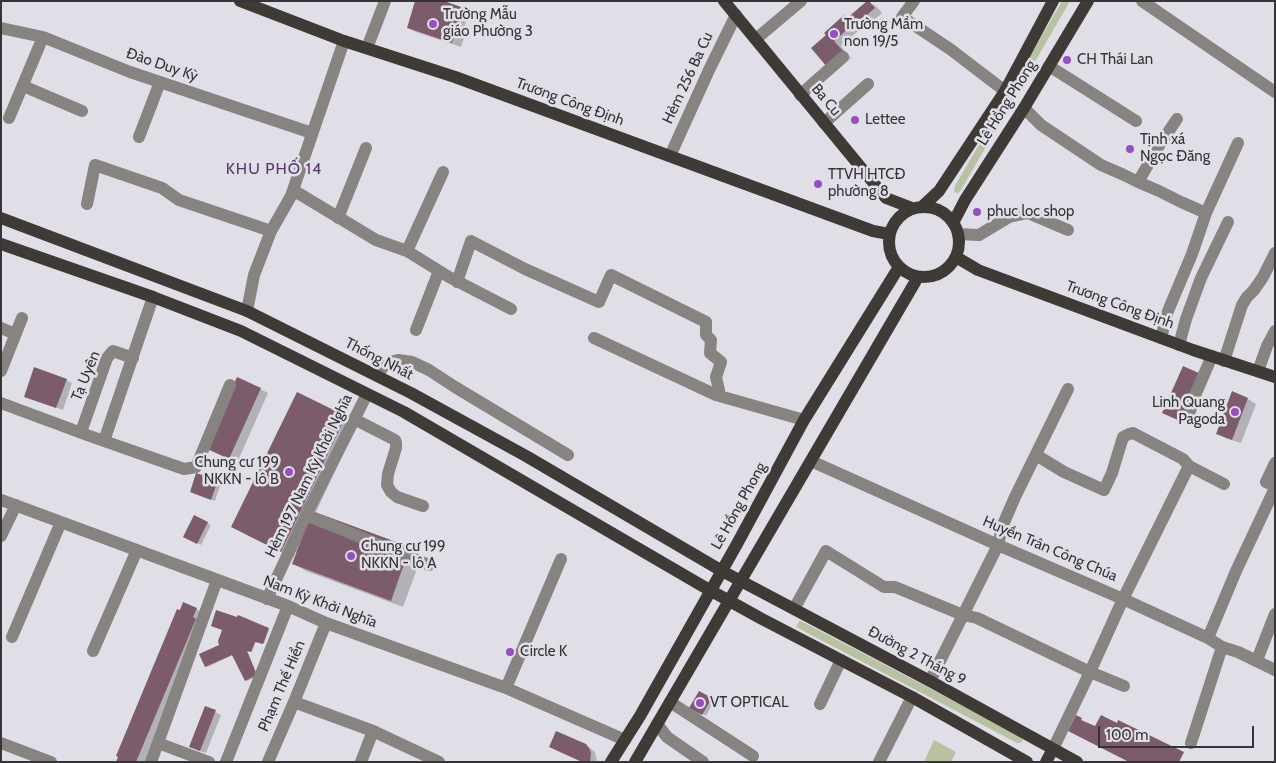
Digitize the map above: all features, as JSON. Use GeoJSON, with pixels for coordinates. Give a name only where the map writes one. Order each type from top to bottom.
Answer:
{"type":"FeatureCollection","features":[{"type":"Feature","properties":{"kind":"main road","name":"Trương Công Định"},"geometry":{"type":"LineString","coordinates":[[240,1],[344,40],[455,77],[873,231],[889,234]]}},
{"type":"Feature","properties":{"kind":"main road","name":"Ba Cu"},"geometry":{"type":"LineString","coordinates":[[724,1],[886,198],[918,207]]}},
{"type":"Feature","properties":{"kind":"main road","name":"Lê Hồng Phong"},"geometry":{"type":"LineString","coordinates":[[918,207],[939,191],[1006,91],[1052,1]]}},
{"type":"Feature","properties":{"kind":"main road","name":"Lê Hồng Phong"},"geometry":{"type":"LineString","coordinates":[[956,229],[965,200],[1024,108],[1088,1]]}},
{"type":"Feature","properties":{"kind":"main road"},"geometry":{"type":"LineString","coordinates":[[918,207],[935,208],[945,214],[956,229],[959,245],[956,257],[950,266],[940,273],[930,277],[918,277],[907,274],[898,267],[891,257],[888,246],[889,234],[893,223],[901,214],[918,207]]}},
{"type":"Feature","properties":{"kind":"main road","name":"Thống Nhất"},"geometry":{"type":"LineString","coordinates":[[1,218],[247,311],[411,393],[526,456],[740,581]]}},
{"type":"Feature","properties":{"kind":"main road"},"geometry":{"type":"LineString","coordinates":[[1,244],[153,297],[241,331],[404,412],[711,591],[842,660],[1027,762]]}},
{"type":"Feature","properties":{"kind":"main road","name":"Trương Công Định"},"geometry":{"type":"LineString","coordinates":[[956,257],[978,270],[1179,345],[1275,377]]}},
{"type":"Feature","properties":{"kind":"main road","name":"Lê Hồng Phong"},"geometry":{"type":"LineString","coordinates":[[611,762],[640,716],[711,591],[804,420],[898,267]]}},
{"type":"Feature","properties":{"kind":"main road"},"geometry":{"type":"LineString","coordinates":[[635,762],[918,277]]}},
{"type":"Feature","properties":{"kind":"main road"},"geometry":{"type":"LineString","coordinates":[[241,331],[247,311]]}},
{"type":"Feature","properties":{"kind":"main road"},"geometry":{"type":"LineString","coordinates":[[516,477],[526,456]]}},
{"type":"Feature","properties":{"kind":"main road","name":"Đường 2 Tháng 9"},"geometry":{"type":"LineString","coordinates":[[740,581],[930,681],[1077,762]]}},
{"type":"Feature","properties":{"kind":"main road"},"geometry":{"type":"LineString","coordinates":[[640,716],[657,724]]}},
{"type":"Feature","properties":{"kind":"main road"},"geometry":{"type":"LineString","coordinates":[[625,740],[643,748]]}},
{"type":"Feature","properties":{"kind":"main road"},"geometry":{"type":"LineString","coordinates":[[1046,762],[1053,749]]}},
{"type":"Feature","properties":{"kind":"street"},"geometry":{"type":"LineString","coordinates":[[367,48],[385,1]]}},
{"type":"Feature","properties":{"kind":"street"},"geometry":{"type":"LineString","coordinates":[[756,38],[801,1]]}},
{"type":"Feature","properties":{"kind":"street"},"geometry":{"type":"LineString","coordinates":[[914,1],[902,17],[950,49],[1006,91]]}},
{"type":"Feature","properties":{"kind":"street"},"geometry":{"type":"LineString","coordinates":[[1142,1],[1275,92]]}},
{"type":"Feature","properties":{"kind":"street","name":"Hẻm 256 Ba Cu"},"geometry":{"type":"LineString","coordinates":[[670,156],[736,15]]}},
{"type":"Feature","properties":{"kind":"street","name":"Đào Duy Kỳ"},"geometry":{"type":"LineString","coordinates":[[1,28],[43,38],[130,72],[312,133]]}},
{"type":"Feature","properties":{"kind":"street"},"geometry":{"type":"LineString","coordinates":[[9,118],[43,38]]}},
{"type":"Feature","properties":{"kind":"street"},"geometry":{"type":"LineString","coordinates":[[247,311],[254,275],[271,231],[293,190],[344,40]]}},
{"type":"Feature","properties":{"kind":"street"},"geometry":{"type":"LineString","coordinates":[[800,94],[843,58]]}},
{"type":"Feature","properties":{"kind":"street"},"geometry":{"type":"LineString","coordinates":[[1049,66],[1136,120]]}},
{"type":"Feature","properties":{"kind":"street"},"geometry":{"type":"LineString","coordinates":[[139,137],[160,82]]}},
{"type":"Feature","properties":{"kind":"street"},"geometry":{"type":"LineString","coordinates":[[824,123],[868,84]]}},
{"type":"Feature","properties":{"kind":"street"},"geometry":{"type":"LineString","coordinates":[[22,86],[82,111]]}},
{"type":"Feature","properties":{"kind":"street"},"geometry":{"type":"LineString","coordinates":[[1024,108],[1041,125],[1101,165],[1206,212]]}},
{"type":"Feature","properties":{"kind":"street"},"geometry":{"type":"LineString","coordinates":[[1138,182],[1177,119]]}},
{"type":"Feature","properties":{"kind":"street"},"geometry":{"type":"LineString","coordinates":[[1161,338],[1168,311],[1192,254],[1206,212],[1238,143]]}},
{"type":"Feature","properties":{"kind":"street"},"geometry":{"type":"LineString","coordinates":[[338,218],[366,148]]}},
{"type":"Feature","properties":{"kind":"street"},"geometry":{"type":"LineString","coordinates":[[87,204],[95,165],[162,188],[179,200],[271,231]]}},
{"type":"Feature","properties":{"kind":"street"},"geometry":{"type":"LineString","coordinates":[[407,251],[443,172]]}},
{"type":"Feature","properties":{"kind":"street"},"geometry":{"type":"LineString","coordinates":[[293,190],[376,240],[407,251],[457,282],[511,309]]}},
{"type":"Feature","properties":{"kind":"street"},"geometry":{"type":"LineString","coordinates":[[956,229],[979,235],[1009,216],[1028,213],[1068,230]]}},
{"type":"Feature","properties":{"kind":"street"},"geometry":{"type":"LineString","coordinates":[[1179,345],[1201,278],[1228,222]]}},
{"type":"Feature","properties":{"kind":"street"},"geometry":{"type":"LineString","coordinates":[[457,282],[471,242],[598,302],[611,275],[706,322],[706,335],[710,340],[710,353],[721,362],[716,377],[719,390],[716,395]]}},
{"type":"Feature","properties":{"kind":"street"},"geometry":{"type":"LineString","coordinates":[[1224,361],[1242,305],[1263,277],[1275,253]]}},
{"type":"Feature","properties":{"kind":"street"},"geometry":{"type":"LineString","coordinates":[[416,330],[439,271]]}},
{"type":"Feature","properties":{"kind":"street"},"geometry":{"type":"LineString","coordinates":[[104,441],[153,297]]}},
{"type":"Feature","properties":{"kind":"street"},"geometry":{"type":"LineString","coordinates":[[1,371],[22,318]]}},
{"type":"Feature","properties":{"kind":"street"},"geometry":{"type":"LineString","coordinates":[[1,328],[15,334]]}},
{"type":"Feature","properties":{"kind":"street"},"geometry":{"type":"LineString","coordinates":[[1258,371],[1275,331]]}},
{"type":"Feature","properties":{"kind":"street"},"geometry":{"type":"LineString","coordinates":[[594,338],[716,395],[804,420]]}},
{"type":"Feature","properties":{"kind":"street","name":"Tạ Uyên"},"geometry":{"type":"LineString","coordinates":[[81,432],[107,358],[113,351],[133,358]]}},
{"type":"Feature","properties":{"kind":"street"},"geometry":{"type":"LineString","coordinates":[[1189,414],[1212,356]]}},
{"type":"Feature","properties":{"kind":"street"},"geometry":{"type":"LineString","coordinates":[[377,376],[383,367],[390,362],[398,360],[412,362],[568,455]]}},
{"type":"Feature","properties":{"kind":"street"},"geometry":{"type":"LineString","coordinates":[[1,403],[184,469],[196,468],[230,385]]}},
{"type":"Feature","properties":{"kind":"street"},"geometry":{"type":"LineString","coordinates":[[930,681],[998,545],[1002,527],[1068,389]]}},
{"type":"Feature","properties":{"kind":"street","name":"Hẻm 197 Nam Kỳ Khởi Nghĩa"},"geometry":{"type":"LineString","coordinates":[[267,599],[367,394]]}},
{"type":"Feature","properties":{"kind":"street"},"geometry":{"type":"LineString","coordinates":[[354,420],[395,440],[396,448],[388,474],[387,485],[397,497],[423,506]]}},
{"type":"Feature","properties":{"kind":"street"},"geometry":{"type":"LineString","coordinates":[[1036,455],[1064,472],[1104,490],[1112,473],[1123,437],[1133,433],[1183,459],[1189,466],[1224,484]]}},
{"type":"Feature","properties":{"kind":"street","name":"Huyền Trân Công Chúa"},"geometry":{"type":"LineString","coordinates":[[811,461],[1123,599],[1208,638],[1222,647],[1258,660],[1275,670]]}},
{"type":"Feature","properties":{"kind":"street"},"geometry":{"type":"LineString","coordinates":[[1208,638],[1236,571],[1275,487],[1266,482],[1275,463]]}},
{"type":"Feature","properties":{"kind":"street"},"geometry":{"type":"LineString","coordinates":[[1053,749],[1123,599],[1189,466]]}},
{"type":"Feature","properties":{"kind":"street","name":"Nam Kỳ Khởi Nghĩa"},"geometry":{"type":"LineString","coordinates":[[1,500],[288,606],[326,623],[506,688],[625,740]]}},
{"type":"Feature","properties":{"kind":"street"},"geometry":{"type":"LineString","coordinates":[[1,536],[16,505]]}},
{"type":"Feature","properties":{"kind":"street"},"geometry":{"type":"LineString","coordinates":[[306,516],[429,566]]}},
{"type":"Feature","properties":{"kind":"street"},"geometry":{"type":"LineString","coordinates":[[12,637],[61,522]]}},
{"type":"Feature","properties":{"kind":"street"},"geometry":{"type":"LineString","coordinates":[[93,651],[138,550]]}},
{"type":"Feature","properties":{"kind":"street"},"geometry":{"type":"LineString","coordinates":[[794,609],[826,551],[884,587],[895,587],[963,616],[977,618],[1090,672],[1124,686]]}},
{"type":"Feature","properties":{"kind":"street"},"geometry":{"type":"LineString","coordinates":[[506,688],[561,559]]}},
{"type":"Feature","properties":{"kind":"street"},"geometry":{"type":"LineString","coordinates":[[151,762],[217,580]]}},
{"type":"Feature","properties":{"kind":"street"},"geometry":{"type":"LineString","coordinates":[[226,762],[288,606]]}},
{"type":"Feature","properties":{"kind":"street"},"geometry":{"type":"LineString","coordinates":[[1258,660],[1275,614]]}},
{"type":"Feature","properties":{"kind":"street","name":"Phạm Thế Hiển"},"geometry":{"type":"LineString","coordinates":[[268,762],[326,623]]}},
{"type":"Feature","properties":{"kind":"street"},"geometry":{"type":"LineString","coordinates":[[1191,743],[1222,647]]}},
{"type":"Feature","properties":{"kind":"street"},"geometry":{"type":"LineString","coordinates":[[820,704],[842,660]]}},
{"type":"Feature","properties":{"kind":"street"},"geometry":{"type":"LineString","coordinates":[[880,762],[912,698]]}},
{"type":"Feature","properties":{"kind":"street"},"geometry":{"type":"LineString","coordinates":[[294,702],[373,731],[439,762]]}},
{"type":"Feature","properties":{"kind":"street"},"geometry":{"type":"LineString","coordinates":[[670,702],[753,756]]}},
{"type":"Feature","properties":{"kind":"street"},"geometry":{"type":"LineString","coordinates":[[657,724],[667,736],[703,762]]}},
{"type":"Feature","properties":{"kind":"street"},"geometry":{"type":"LineString","coordinates":[[360,762],[373,731]]}},
{"type":"Feature","properties":{"kind":"street"},"geometry":{"type":"LineString","coordinates":[[158,743],[209,762]]}},
{"type":"Feature","properties":{"kind":"street"},"geometry":{"type":"LineString","coordinates":[[2,744],[51,762]]}},
{"type":"Feature","properties":{"kind":"green space"},"geometry":{"type":"Polygon","coordinates":[[[1062,1],[1070,1],[961,190],[956,193],[954,191],[955,186],[1062,1]]]}},
{"type":"Feature","properties":{"kind":"green space"},"geometry":{"type":"Polygon","coordinates":[[[799,621],[1021,736],[1022,742],[1017,743],[796,627],[799,621]]]}},
{"type":"Feature","properties":{"kind":"green space"},"geometry":{"type":"Polygon","coordinates":[[[934,740],[956,752],[951,762],[924,762],[934,740]]]}},
{"type":"Feature","properties":{"kind":"building","name":"Trường Mẫu giáo Phường 3"},"geometry":{"type":"Polygon","coordinates":[[[415,1],[444,1],[461,7],[457,19],[460,21],[452,43],[407,28],[415,1]]]}},
{"type":"Feature","properties":{"kind":"building","name":"Trường Mầm non 19/5"},"geometry":{"type":"Polygon","coordinates":[[[867,1],[875,8],[834,41],[844,52],[827,67],[811,48],[844,15],[846,19],[867,1]]]}},
{"type":"Feature","properties":{"kind":"building"},"geometry":{"type":"Polygon","coordinates":[[[1183,366],[1201,374],[1180,421],[1162,413],[1183,366]]]}},
{"type":"Feature","properties":{"kind":"building"},"geometry":{"type":"Polygon","coordinates":[[[34,367],[67,379],[56,408],[24,397],[34,367]]]}},
{"type":"Feature","properties":{"kind":"building"},"geometry":{"type":"Polygon","coordinates":[[[237,377],[261,388],[229,459],[205,448],[237,377]]]}},
{"type":"Feature","properties":{"kind":"building"},"geometry":{"type":"Polygon","coordinates":[[[1232,391],[1248,398],[1232,440],[1216,434],[1232,391]]]}},
{"type":"Feature","properties":{"kind":"building","name":"Chung cư 199 NKKN - lô B"},"geometry":{"type":"Polygon","coordinates":[[[297,392],[346,416],[281,552],[231,527],[297,392]]]}},
{"type":"Feature","properties":{"kind":"building"},"geometry":{"type":"Polygon","coordinates":[[[196,473],[218,480],[211,500],[190,492],[196,473]]]}},
{"type":"Feature","properties":{"kind":"building","name":"Chung cư 199 NKKN - lô A"},"geometry":{"type":"Polygon","coordinates":[[[312,511],[410,547],[391,601],[292,564],[312,511]]]}},
{"type":"Feature","properties":{"kind":"building"},"geometry":{"type":"Polygon","coordinates":[[[194,515],[208,522],[197,544],[183,537],[194,515]]]}},
{"type":"Feature","properties":{"kind":"building"},"geometry":{"type":"Polygon","coordinates":[[[183,602],[197,608],[193,617],[196,619],[136,762],[116,762],[118,757],[116,756],[177,609],[180,610],[183,602]]]}},
{"type":"Feature","properties":{"kind":"building"},"geometry":{"type":"Polygon","coordinates":[[[216,610],[237,617],[238,615],[269,628],[263,644],[255,642],[251,652],[247,651],[257,675],[245,681],[232,655],[205,667],[199,654],[219,645],[218,641],[222,630],[211,626],[216,610]]]}},
{"type":"Feature","properties":{"kind":"building","name":"VT OPTICAL"},"geometry":{"type":"Polygon","coordinates":[[[699,691],[712,698],[702,715],[689,708],[699,691]]]}},
{"type":"Feature","properties":{"kind":"building"},"geometry":{"type":"Polygon","coordinates":[[[205,706],[216,710],[200,751],[189,747],[205,706]]]}},
{"type":"Feature","properties":{"kind":"building"},"geometry":{"type":"Polygon","coordinates":[[[1076,715],[1082,718],[1081,720],[1095,726],[1101,715],[1117,723],[1118,720],[1184,752],[1179,762],[1127,762],[1068,731],[1076,715]]]}},
{"type":"Feature","properties":{"kind":"building"},"geometry":{"type":"Polygon","coordinates":[[[556,731],[586,744],[591,753],[590,762],[582,762],[549,747],[556,731]]]}},
{"type":"Feature","properties":{"kind":"place","name":"Trường Mẫu giáo Phường 3"},"geometry":{"type":"Point","coordinates":[433,24]}},
{"type":"Feature","properties":{"kind":"place","name":"Trường Mầm non 19/5"},"geometry":{"type":"Point","coordinates":[834,34]}},
{"type":"Feature","properties":{"kind":"place","name":"CH Thái Lan"},"geometry":{"type":"Point","coordinates":[1067,60]}},
{"type":"Feature","properties":{"kind":"place","name":"Lettee"},"geometry":{"type":"Point","coordinates":[855,120]}},
{"type":"Feature","properties":{"kind":"place","name":"Tịnh xá Ngọc Đăng"},"geometry":{"type":"Point","coordinates":[1130,149]}},
{"type":"Feature","properties":{"kind":"place","name":"TTVH HTCĐ phường 8"},"geometry":{"type":"Point","coordinates":[818,184]}},
{"type":"Feature","properties":{"kind":"place","name":"phuc loc shop"},"geometry":{"type":"Point","coordinates":[977,212]}},
{"type":"Feature","properties":{"kind":"place","name":"Linh Quang Pagoda"},"geometry":{"type":"Point","coordinates":[1235,412]}},
{"type":"Feature","properties":{"kind":"place","name":"Chung cư 199 NKKN - lô B"},"geometry":{"type":"Point","coordinates":[289,472]}},
{"type":"Feature","properties":{"kind":"place","name":"Chung cư 199 NKKN - lô A"},"geometry":{"type":"Point","coordinates":[351,556]}},
{"type":"Feature","properties":{"kind":"place","name":"Circle K"},"geometry":{"type":"Point","coordinates":[510,652]}},
{"type":"Feature","properties":{"kind":"place","name":"VT OPTICAL"},"geometry":{"type":"Point","coordinates":[700,703]}},
{"type":"Feature","properties":{"kind":"district","name":"KHU PHỐ 14"},"geometry":{"type":"Point","coordinates":[274,169]}}]}
